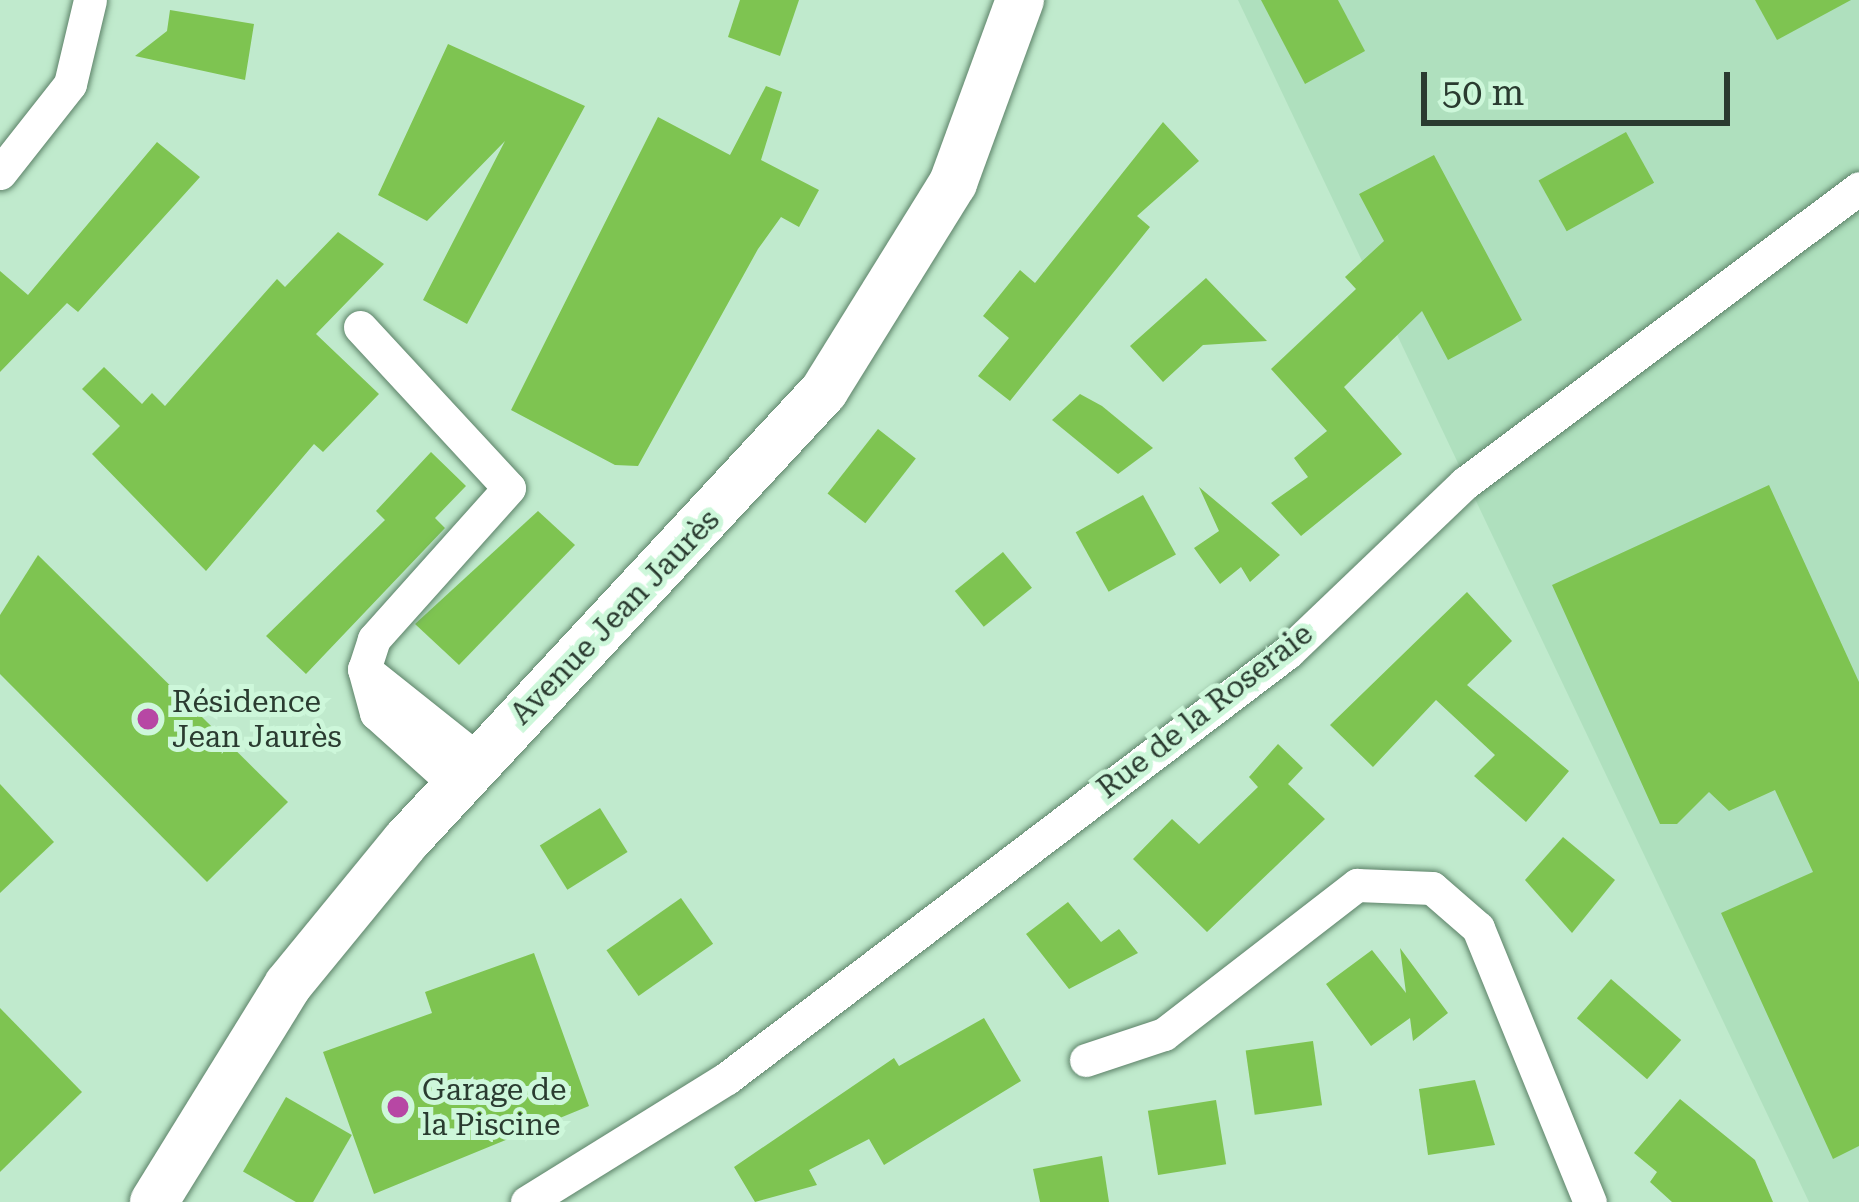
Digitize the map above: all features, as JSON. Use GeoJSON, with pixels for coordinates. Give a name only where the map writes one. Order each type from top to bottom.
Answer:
{"type":"FeatureCollection","features":[{"type":"Feature","properties":{"kind":"main road","name":"Avenue Jean Jaurès"},"geometry":{"type":"LineString","coordinates":[[154,1202],[288,985],[467,772],[824,391],[953,183],[1020,0]]}},
{"type":"Feature","properties":{"kind":"street"},"geometry":{"type":"LineString","coordinates":[[0,173],[70,84],[90,0]]}},
{"type":"Feature","properties":{"kind":"street","name":"Rue de la Roseraie"},"geometry":{"type":"LineString","coordinates":[[527,1202],[727,1078],[1288,652],[1465,483],[1859,188]]}},
{"type":"Feature","properties":{"kind":"street"},"geometry":{"type":"LineString","coordinates":[[360,327],[509,488],[374,639],[364,669],[467,772]]}},
{"type":"Feature","properties":{"kind":"street"},"geometry":{"type":"LineString","coordinates":[[1086,1060],[1164,1034],[1357,885],[1432,888],[1478,928],[1590,1202]]}},
{"type":"Feature","properties":{"kind":"shaded area"},"geometry":{"type":"Polygon","coordinates":[[[1238,0],[1859,0],[1859,1202],[1809,1202],[1238,0]]]}},
{"type":"Feature","properties":{"kind":"building"},"geometry":{"type":"Polygon","coordinates":[[[740,0],[799,0],[780,56],[728,37],[740,0]]]}},
{"type":"Feature","properties":{"kind":"building"},"geometry":{"type":"Polygon","coordinates":[[[1261,0],[1338,0],[1365,51],[1305,84],[1261,0]]]}},
{"type":"Feature","properties":{"kind":"building"},"geometry":{"type":"Polygon","coordinates":[[[1755,0],[1851,0],[1777,40],[1755,0]]]}},
{"type":"Feature","properties":{"kind":"building"},"geometry":{"type":"Polygon","coordinates":[[[170,10],[254,24],[245,80],[135,56],[167,31],[170,10]]]}},
{"type":"Feature","properties":{"kind":"building"},"geometry":{"type":"Polygon","coordinates":[[[448,44],[585,106],[467,324],[423,300],[505,141],[427,221],[378,195],[448,44]]]}},
{"type":"Feature","properties":{"kind":"building"},"geometry":{"type":"Polygon","coordinates":[[[766,86],[782,92],[761,160],[819,190],[799,227],[781,217],[758,249],[638,466],[615,465],[511,410],[658,117],[730,155],[766,86]]]}},
{"type":"Feature","properties":{"kind":"building"},"geometry":{"type":"Polygon","coordinates":[[[1163,122],[1199,161],[1137,216],[1150,227],[1010,401],[978,376],[1009,338],[983,316],[1020,270],[1035,283],[1163,122]]]}},
{"type":"Feature","properties":{"kind":"building"},"geometry":{"type":"Polygon","coordinates":[[[1626,132],[1654,183],[1567,231],[1539,180],[1626,132]]]}},
{"type":"Feature","properties":{"kind":"building"},"geometry":{"type":"Polygon","coordinates":[[[157,142],[200,177],[78,312],[67,303],[0,372],[0,271],[28,295],[157,142]]]}},
{"type":"Feature","properties":{"kind":"building"},"geometry":{"type":"Polygon","coordinates":[[[1434,155],[1522,320],[1448,360],[1422,311],[1344,387],[1402,454],[1301,536],[1271,503],[1308,477],[1294,458],[1327,431],[1271,369],[1356,289],[1345,277],[1384,241],[1359,194],[1434,155]]]}},
{"type":"Feature","properties":{"kind":"building"},"geometry":{"type":"Polygon","coordinates":[[[338,232],[384,264],[316,334],[379,394],[323,452],[314,444],[206,571],[92,454],[120,426],[82,389],[104,367],[142,404],[152,393],[165,406],[277,279],[285,287],[338,232]]]}},
{"type":"Feature","properties":{"kind":"building"},"geometry":{"type":"Polygon","coordinates":[[[1206,278],[1267,341],[1203,345],[1163,382],[1130,346],[1206,278]]]}},
{"type":"Feature","properties":{"kind":"building"},"geometry":{"type":"Polygon","coordinates":[[[1080,394],[1153,448],[1118,474],[1052,420],[1080,394]]]}},
{"type":"Feature","properties":{"kind":"building"},"geometry":{"type":"Polygon","coordinates":[[[878,429],[916,459],[865,523],[828,494],[878,429]]]}},
{"type":"Feature","properties":{"kind":"building"},"geometry":{"type":"Polygon","coordinates":[[[431,452],[466,486],[435,518],[445,528],[306,674],[266,636],[385,520],[376,511],[431,452]]]}},
{"type":"Feature","properties":{"kind":"building"},"geometry":{"type":"Polygon","coordinates":[[[1769,485],[1859,682],[1859,1146],[1833,1159],[1721,913],[1813,872],[1775,790],[1729,811],[1709,792],[1677,824],[1660,824],[1552,585],[1769,485]]]}},
{"type":"Feature","properties":{"kind":"building"},"geometry":{"type":"Polygon","coordinates":[[[1199,487],[1280,555],[1250,582],[1241,567],[1220,584],[1194,548],[1219,531],[1199,487]]]}},
{"type":"Feature","properties":{"kind":"building"},"geometry":{"type":"Polygon","coordinates":[[[1143,495],[1176,554],[1109,592],[1076,532],[1143,495]]]}},
{"type":"Feature","properties":{"kind":"building"},"geometry":{"type":"Polygon","coordinates":[[[538,511],[575,545],[459,665],[415,624],[538,511]]]}},
{"type":"Feature","properties":{"kind":"building"},"geometry":{"type":"Polygon","coordinates":[[[1003,552],[1032,588],[984,627],[955,591],[1003,552]]]}},
{"type":"Feature","properties":{"kind":"building","name":"Résidence Jean Jaurès"},"geometry":{"type":"Polygon","coordinates":[[[38,555],[288,802],[207,882],[0,674],[0,615],[38,555]]]}},
{"type":"Feature","properties":{"kind":"building"},"geometry":{"type":"Polygon","coordinates":[[[1467,592],[1512,641],[1467,685],[1569,771],[1526,822],[1474,776],[1495,755],[1436,700],[1373,767],[1330,725],[1467,592]]]}},
{"type":"Feature","properties":{"kind":"building"},"geometry":{"type":"Polygon","coordinates":[[[1278,744],[1303,768],[1288,784],[1325,819],[1207,932],[1133,859],[1172,819],[1199,844],[1258,787],[1249,777],[1278,744]]]}},
{"type":"Feature","properties":{"kind":"building"},"geometry":{"type":"Polygon","coordinates":[[[0,784],[54,842],[0,893],[0,784]]]}},
{"type":"Feature","properties":{"kind":"building"},"geometry":{"type":"Polygon","coordinates":[[[600,808],[628,852],[567,890],[540,846],[600,808]]]}},
{"type":"Feature","properties":{"kind":"building"},"geometry":{"type":"Polygon","coordinates":[[[1563,837],[1615,880],[1572,933],[1525,880],[1563,837]]]}},
{"type":"Feature","properties":{"kind":"building"},"geometry":{"type":"Polygon","coordinates":[[[681,898],[713,944],[639,996],[606,950],[681,898]]]}},
{"type":"Feature","properties":{"kind":"building"},"geometry":{"type":"Polygon","coordinates":[[[1068,902],[1101,942],[1119,929],[1138,953],[1069,989],[1026,934],[1068,902]]]}},
{"type":"Feature","properties":{"kind":"building"},"geometry":{"type":"Polygon","coordinates":[[[1400,948],[1448,1013],[1413,1041],[1410,1018],[1371,1046],[1326,984],[1372,950],[1406,993],[1400,948]]]}},
{"type":"Feature","properties":{"kind":"building"},"geometry":{"type":"Polygon","coordinates":[[[534,953],[589,1106],[374,1194],[323,1052],[432,1013],[425,992],[534,953]]]}},
{"type":"Feature","properties":{"kind":"building"},"geometry":{"type":"Polygon","coordinates":[[[1611,979],[1681,1040],[1647,1079],[1577,1018],[1611,979]]]}},
{"type":"Feature","properties":{"kind":"building"},"geometry":{"type":"Polygon","coordinates":[[[0,1008],[82,1092],[0,1172],[0,1008]]]}},
{"type":"Feature","properties":{"kind":"building"},"geometry":{"type":"Polygon","coordinates":[[[984,1018],[1021,1081],[884,1165],[869,1139],[809,1170],[817,1185],[755,1202],[734,1167],[894,1058],[899,1066],[984,1018]]]}},
{"type":"Feature","properties":{"kind":"building"},"geometry":{"type":"Polygon","coordinates":[[[1313,1041],[1322,1105],[1255,1115],[1246,1050],[1313,1041]]]}},
{"type":"Feature","properties":{"kind":"building"},"geometry":{"type":"Polygon","coordinates":[[[1475,1080],[1495,1145],[1428,1155],[1419,1089],[1475,1080]]]}},
{"type":"Feature","properties":{"kind":"building"},"geometry":{"type":"Polygon","coordinates":[[[286,1097],[352,1135],[313,1202],[296,1202],[243,1171],[286,1097]]]}},
{"type":"Feature","properties":{"kind":"building"},"geometry":{"type":"Polygon","coordinates":[[[1680,1099],[1755,1160],[1773,1202],[1672,1202],[1650,1182],[1657,1172],[1634,1153],[1680,1099]]]}},
{"type":"Feature","properties":{"kind":"building"},"geometry":{"type":"Polygon","coordinates":[[[1216,1100],[1226,1164],[1158,1175],[1148,1111],[1216,1100]]]}},
{"type":"Feature","properties":{"kind":"building"},"geometry":{"type":"Polygon","coordinates":[[[1102,1156],[1109,1202],[1040,1202],[1033,1169],[1102,1156]]]}},
{"type":"Feature","properties":{"kind":"place","name":"Résidence Jean Jaurès"},"geometry":{"type":"Point","coordinates":[148,719]}},
{"type":"Feature","properties":{"kind":"place","name":"Garage de la Piscine"},"geometry":{"type":"Point","coordinates":[398,1107]}}]}
